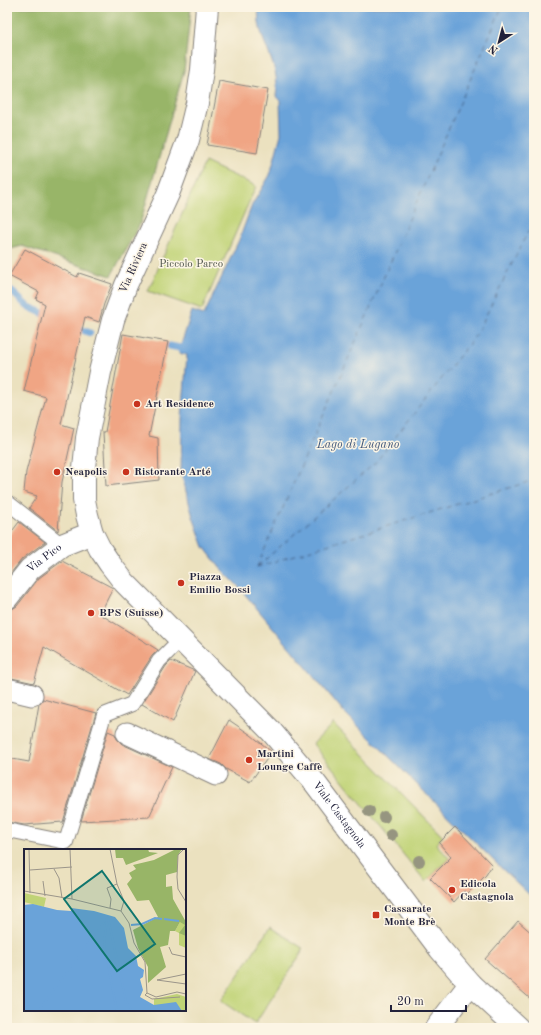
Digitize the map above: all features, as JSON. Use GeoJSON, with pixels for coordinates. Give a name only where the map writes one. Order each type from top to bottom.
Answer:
{"type":"FeatureCollection","features":[{"type":"Feature","properties":{"kind":"main road","name":"Via Riviera"},"geometry":{"type":"LineString","coordinates":[[92,533],[84,500],[84,468],[87,438],[100,372],[113,320],[126,285],[168,194],[188,140],[197,103],[202,70],[207,7]]}},
{"type":"Feature","properties":{"kind":"main road","name":"Via Pico"},"geometry":{"type":"LineString","coordinates":[[7,598],[30,569],[62,545],[92,533]]}},
{"type":"Feature","properties":{"kind":"main road","name":"Viale Castagnola"},"geometry":{"type":"LineString","coordinates":[[92,533],[110,564],[124,582],[271,731],[294,757],[440,949],[470,984],[518,1028]]}},
{"type":"Feature","properties":{"kind":"main road"},"geometry":{"type":"LineString","coordinates":[[436,1028],[470,984]]}},
{"type":"Feature","properties":{"kind":"street"},"geometry":{"type":"LineString","coordinates":[[7,689],[32,695]]}},
{"type":"Feature","properties":{"kind":"street"},"geometry":{"type":"LineString","coordinates":[[127,733],[216,775]]}},
{"type":"Feature","properties":{"kind":"lane"},"geometry":{"type":"LineString","coordinates":[[7,502],[62,545]]}},
{"type":"Feature","properties":{"kind":"lane"},"geometry":{"type":"LineString","coordinates":[[7,830],[66,842],[104,715],[132,704],[159,661],[180,640]]}},
{"type":"Feature","properties":{"kind":"green space"},"geometry":{"type":"Polygon","coordinates":[[[7,7],[191,7],[184,71],[140,224],[111,276],[22,246],[7,250],[7,7]]]}},
{"type":"Feature","properties":{"kind":"green space","name":"Piccolo Parco"},"geometry":{"type":"Polygon","coordinates":[[[205,162],[256,186],[202,310],[148,291],[205,162]]]}},
{"type":"Feature","properties":{"kind":"green space"},"geometry":{"type":"Polygon","coordinates":[[[333,723],[443,836],[436,844],[449,858],[426,882],[313,744],[333,723]]]}},
{"type":"Feature","properties":{"kind":"green space"},"geometry":{"type":"Polygon","coordinates":[[[270,927],[304,949],[255,1024],[221,1001],[270,927]]]}},
{"type":"Feature","properties":{"kind":"water","name":"Lago di Lugano"},"geometry":{"type":"Polygon","coordinates":[[[259,7],[534,7],[534,899],[344,712],[238,586],[221,569],[204,547],[193,517],[181,473],[182,418],[187,355],[179,353],[180,348],[192,311],[204,315],[239,240],[252,205],[270,175],[281,134],[280,101],[276,96],[277,84],[275,72],[260,30],[259,7]]]}},
{"type":"Feature","properties":{"kind":"building"},"geometry":{"type":"Polygon","coordinates":[[[219,81],[268,90],[257,153],[207,145],[219,81]]]}},
{"type":"Feature","properties":{"kind":"building"},"geometry":{"type":"Polygon","coordinates":[[[25,249],[77,277],[79,273],[112,284],[99,322],[85,317],[61,424],[74,428],[62,482],[58,531],[29,508],[37,496],[24,492],[26,472],[46,397],[24,391],[45,304],[36,299],[39,292],[9,276],[25,249]]]}},
{"type":"Feature","properties":{"kind":"building"},"geometry":{"type":"Polygon","coordinates":[[[123,334],[168,342],[149,436],[158,438],[159,480],[106,486],[103,432],[105,432],[123,334]]]}},
{"type":"Feature","properties":{"kind":"building"},"geometry":{"type":"Polygon","coordinates":[[[19,522],[45,542],[22,559],[7,578],[7,538],[19,522]]]}},
{"type":"Feature","properties":{"kind":"building"},"geometry":{"type":"Polygon","coordinates":[[[62,561],[113,588],[100,614],[158,650],[152,656],[127,695],[44,647],[34,683],[7,677],[7,610],[17,606],[39,578],[62,561]]]}},
{"type":"Feature","properties":{"kind":"building"},"geometry":{"type":"Polygon","coordinates":[[[171,661],[195,671],[173,722],[142,704],[166,666],[171,661]]]}},
{"type":"Feature","properties":{"kind":"building"},"geometry":{"type":"Polygon","coordinates":[[[43,699],[96,713],[63,822],[24,825],[7,822],[7,758],[29,762],[39,704],[43,699]]]}},
{"type":"Feature","properties":{"kind":"building"},"geometry":{"type":"Polygon","coordinates":[[[229,720],[272,752],[250,782],[226,769],[221,764],[209,759],[229,720]]]}},
{"type":"Feature","properties":{"kind":"building"},"geometry":{"type":"Polygon","coordinates":[[[108,731],[115,734],[117,739],[122,744],[172,767],[149,817],[81,821],[108,731]]]}},
{"type":"Feature","properties":{"kind":"building"},"geometry":{"type":"Polygon","coordinates":[[[455,827],[492,865],[486,875],[467,894],[464,891],[454,902],[430,878],[451,857],[439,843],[455,827]]]}},
{"type":"Feature","properties":{"kind":"building"},"geometry":{"type":"Polygon","coordinates":[[[518,921],[534,935],[534,1002],[485,959],[518,921]]]}},
{"type":"Feature","properties":{"kind":"waterway"},"geometry":{"type":"LineString","coordinates":[[7,287],[27,306],[51,317]]}},
{"type":"Feature","properties":{"kind":"waterway"},"geometry":{"type":"LineString","coordinates":[[73,326],[90,333]]}},
{"type":"Feature","properties":{"kind":"waterway"},"geometry":{"type":"LineString","coordinates":[[170,346],[180,348]]}},
{"type":"Feature","properties":{"kind":"ferry route"},"geometry":{"type":"LineString","coordinates":[[257,567],[502,7]]}},
{"type":"Feature","properties":{"kind":"ferry route"},"geometry":{"type":"LineString","coordinates":[[258,566],[375,463],[476,335],[534,220]]}},
{"type":"Feature","properties":{"kind":"ferry route"},"geometry":{"type":"LineString","coordinates":[[257,567],[534,480]]}},
{"type":"Feature","properties":{"kind":"place","name":"Art Residence"},"geometry":{"type":"Point","coordinates":[137,404]}},
{"type":"Feature","properties":{"kind":"place","name":"Neapolis"},"geometry":{"type":"Point","coordinates":[57,472]}},
{"type":"Feature","properties":{"kind":"place","name":"Ristorante Arté"},"geometry":{"type":"Point","coordinates":[126,472]}},
{"type":"Feature","properties":{"kind":"place","name":"Piazza Emilio Bossi"},"geometry":{"type":"Point","coordinates":[181,583]}},
{"type":"Feature","properties":{"kind":"place","name":"BPS (Suisse)"},"geometry":{"type":"Point","coordinates":[91,613]}},
{"type":"Feature","properties":{"kind":"place","name":"Martini Lounge Caffè"},"geometry":{"type":"Point","coordinates":[249,760]}},
{"type":"Feature","properties":{"kind":"place","name":"Edicola Castagnola"},"geometry":{"type":"Point","coordinates":[452,890]}},
{"type":"Feature","properties":{"kind":"place","name":"Cassarate Monte Brè"},"geometry":{"type":"Point","coordinates":[376,915]}}]}
